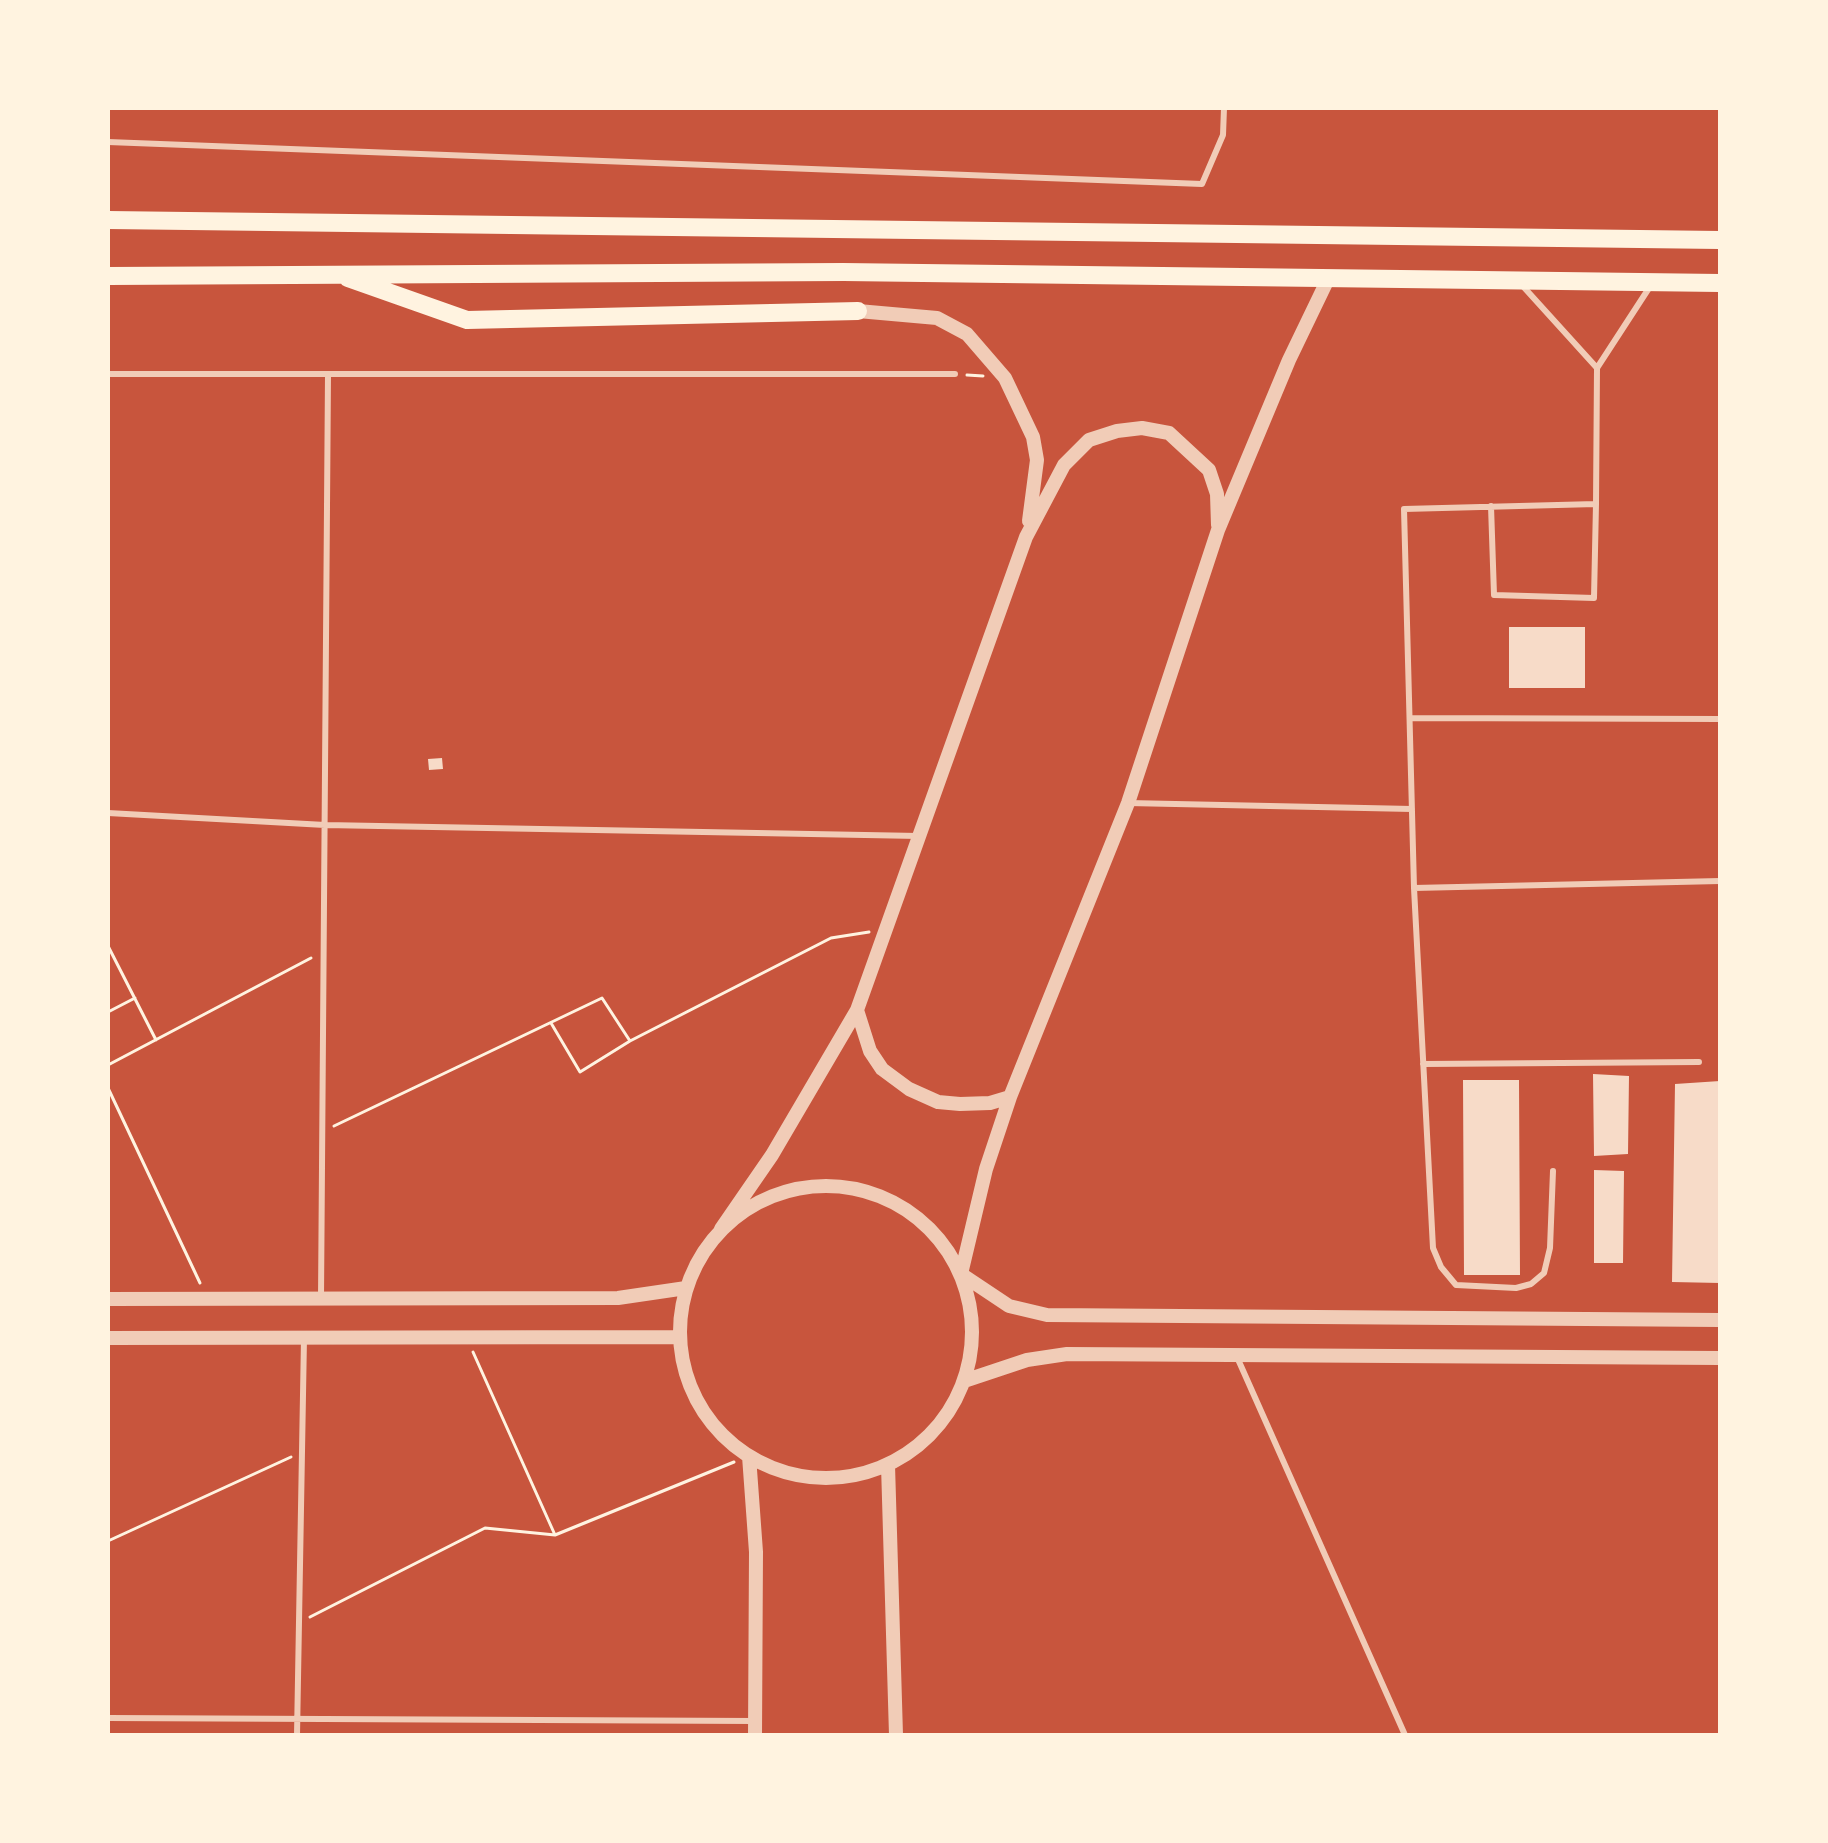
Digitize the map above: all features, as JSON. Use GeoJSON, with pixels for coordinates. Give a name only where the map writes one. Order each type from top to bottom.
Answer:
{"type":"FeatureCollection","features":[{"type":"Feature","properties":{"kind":"highway"},"geometry":{"type":"LineString","coordinates":[[111,222],[1720,240]]}},
{"type":"Feature","properties":{"kind":"highway"},"geometry":{"type":"LineString","coordinates":[[108,276],[843,272],[1720,283]]}},
{"type":"Feature","properties":{"kind":"highway"},"geometry":{"type":"LineString","coordinates":[[334,273],[467,320],[858,311]]}},
{"type":"Feature","properties":{"kind":"street"},"geometry":{"type":"LineString","coordinates":[[961,1274],[986,1169],[1010,1097],[1128,803],[1218,530],[1289,360],[1328,279]]}},
{"type":"Feature","properties":{"kind":"street"},"geometry":{"type":"LineString","coordinates":[[858,311],[937,318],[967,334],[1005,378],[1033,437],[1037,460],[1026,537]]}},
{"type":"Feature","properties":{"kind":"street"},"geometry":{"type":"LineString","coordinates":[[721,1229],[760,1201],[805,1187],[853,1188],[898,1204],[935,1234],[961,1274],[971,1308],[973,1343],[964,1381],[947,1416],[929,1435],[888,1465],[853,1476],[817,1478],[782,1471],[749,1456],[713,1424],[689,1383],[680,1337],[686,1288],[700,1256],[772,1155],[857,1010],[1026,537],[1056,478],[1089,440],[1142,428],[1169,433],[1209,470],[1217,494],[1218,530]]}},
{"type":"Feature","properties":{"kind":"street"},"geometry":{"type":"LineString","coordinates":[[857,1010],[870,1051],[882,1069],[909,1089],[938,1102],[960,1104],[990,1103],[1010,1097]]}},
{"type":"Feature","properties":{"kind":"street"},"geometry":{"type":"LineString","coordinates":[[961,1274],[1009,1306],[1047,1315],[1720,1320]]}},
{"type":"Feature","properties":{"kind":"street"},"geometry":{"type":"LineString","coordinates":[[108,1299],[618,1298],[686,1288]]}},
{"type":"Feature","properties":{"kind":"street"},"geometry":{"type":"LineString","coordinates":[[108,1338],[680,1337]]}},
{"type":"Feature","properties":{"kind":"street"},"geometry":{"type":"LineString","coordinates":[[964,1381],[1027,1360],[1067,1354],[1720,1358]]}},
{"type":"Feature","properties":{"kind":"street"},"geometry":{"type":"LineString","coordinates":[[749,1456],[756,1552],[755,1728]]}},
{"type":"Feature","properties":{"kind":"street"},"geometry":{"type":"LineString","coordinates":[[888,1465],[896,1735]]}},
{"type":"Feature","properties":{"kind":"lane"},"geometry":{"type":"LineString","coordinates":[[108,142],[1202,184],[1223,135],[1224,108]]}},
{"type":"Feature","properties":{"kind":"lane"},"geometry":{"type":"LineString","coordinates":[[1518,281],[1597,368]]}},
{"type":"Feature","properties":{"kind":"lane"},"geometry":{"type":"LineString","coordinates":[[1491,506],[1494,595],[1594,598],[1597,368],[1653,282]]}},
{"type":"Feature","properties":{"kind":"lane"},"geometry":{"type":"LineString","coordinates":[[108,374],[955,374]]}},
{"type":"Feature","properties":{"kind":"lane"},"geometry":{"type":"LineString","coordinates":[[321,1298],[328,375]]}},
{"type":"Feature","properties":{"kind":"lane"},"geometry":{"type":"LineString","coordinates":[[1553,1171],[1550,1248],[1544,1273],[1531,1284],[1516,1288],[1456,1285],[1441,1267],[1433,1248],[1414,888],[1404,509],[1596,504]]}},
{"type":"Feature","properties":{"kind":"lane"},"geometry":{"type":"LineString","coordinates":[[1410,718],[1720,719]]}},
{"type":"Feature","properties":{"kind":"lane"},"geometry":{"type":"LineString","coordinates":[[1128,803],[1412,809]]}},
{"type":"Feature","properties":{"kind":"lane"},"geometry":{"type":"LineString","coordinates":[[108,813],[325,825],[919,836]]}},
{"type":"Feature","properties":{"kind":"lane"},"geometry":{"type":"LineString","coordinates":[[1414,888],[1720,881]]}},
{"type":"Feature","properties":{"kind":"lane"},"geometry":{"type":"LineString","coordinates":[[1423,1064],[1699,1062]]}},
{"type":"Feature","properties":{"kind":"lane"},"geometry":{"type":"LineString","coordinates":[[297,1735],[304,1338]]}},
{"type":"Feature","properties":{"kind":"lane"},"geometry":{"type":"LineString","coordinates":[[1237,1357],[1405,1735]]}},
{"type":"Feature","properties":{"kind":"lane"},"geometry":{"type":"LineString","coordinates":[[108,1718],[755,1728]]}},
{"type":"Feature","properties":{"kind":"path"},"geometry":{"type":"LineString","coordinates":[[551,1023],[580,1072],[630,1041],[831,938],[885,930]]}},
{"type":"Feature","properties":{"kind":"path"},"geometry":{"type":"LineString","coordinates":[[108,946],[156,1040]]}},
{"type":"Feature","properties":{"kind":"path"},"geometry":{"type":"LineString","coordinates":[[108,1065],[304,964],[324,948]]}},
{"type":"Feature","properties":{"kind":"path"},"geometry":{"type":"LineString","coordinates":[[108,1012],[135,998]]}},
{"type":"Feature","properties":{"kind":"path"},"geometry":{"type":"LineString","coordinates":[[322,1131],[602,998],[630,1041]]}},
{"type":"Feature","properties":{"kind":"path"},"geometry":{"type":"LineString","coordinates":[[108,1088],[203,1290],[211,1298]]}},
{"type":"Feature","properties":{"kind":"path"},"geometry":{"type":"LineString","coordinates":[[467,1338],[555,1535]]}},
{"type":"Feature","properties":{"kind":"path"},"geometry":{"type":"LineString","coordinates":[[108,1541],[302,1452]]}},
{"type":"Feature","properties":{"kind":"path"},"geometry":{"type":"LineString","coordinates":[[299,1622],[485,1528],[555,1535],[749,1456]]}},
{"type":"Feature","properties":{"kind":"building"},"geometry":{"type":"Polygon","coordinates":[[[1509,627],[1585,627],[1585,688],[1509,688],[1509,627]]]}},
{"type":"Feature","properties":{"kind":"building"},"geometry":{"type":"Polygon","coordinates":[[[442,758],[443,769],[429,770],[428,759],[442,758]]]}},
{"type":"Feature","properties":{"kind":"building"},"geometry":{"type":"Polygon","coordinates":[[[1593,1074],[1629,1076],[1628,1154],[1594,1156],[1593,1074]]]}},
{"type":"Feature","properties":{"kind":"building"},"geometry":{"type":"Polygon","coordinates":[[[1463,1080],[1519,1080],[1520,1275],[1464,1275],[1463,1080]]]}},
{"type":"Feature","properties":{"kind":"building"},"geometry":{"type":"Polygon","coordinates":[[[1720,1081],[1720,1283],[1672,1282],[1675,1084],[1720,1081]]]}},
{"type":"Feature","properties":{"kind":"building"},"geometry":{"type":"Polygon","coordinates":[[[1594,1170],[1624,1171],[1623,1263],[1594,1263],[1594,1170]]]}}]}
